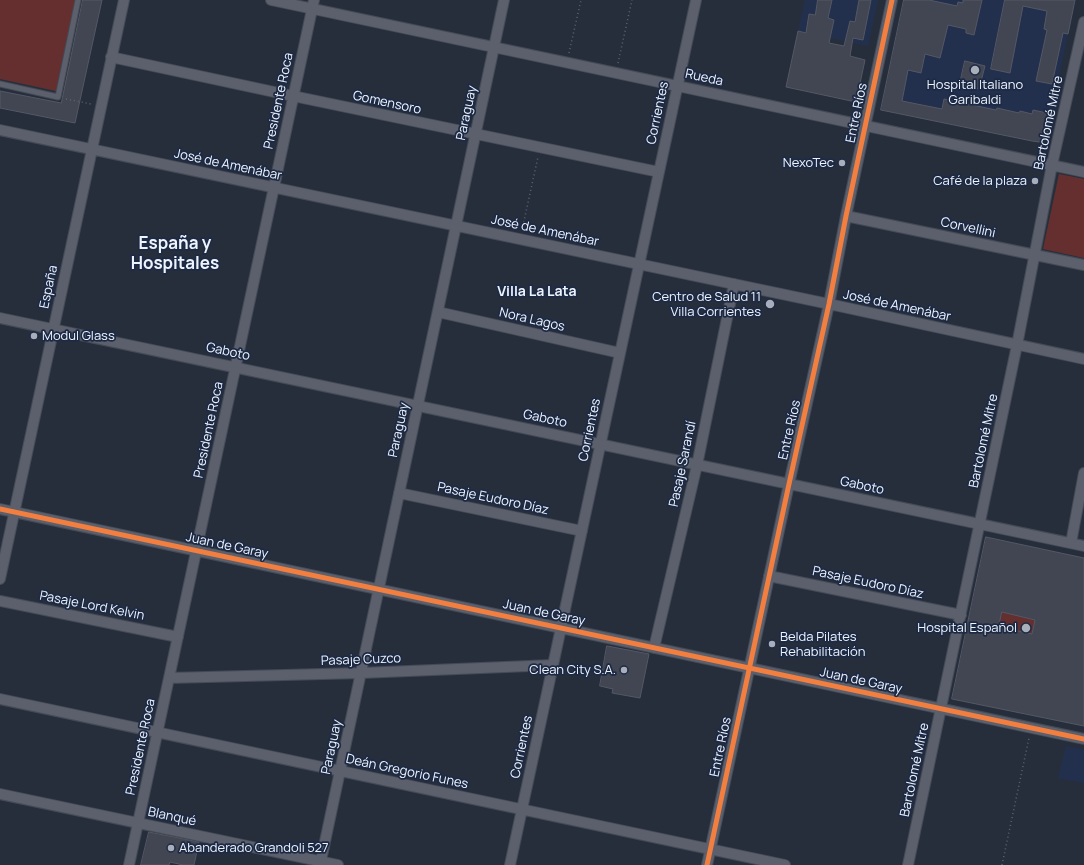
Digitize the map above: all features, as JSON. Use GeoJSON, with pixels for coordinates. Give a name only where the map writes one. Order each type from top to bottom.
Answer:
{"type":"FeatureCollection","features":[{"type":"Feature","properties":{"kind":"street","name":"España"},"geometry":{"type":"LineString","coordinates":[[0,579],[124,0]]}},
{"type":"Feature","properties":{"kind":"street","name":"Rueda"},"geometry":{"type":"LineString","coordinates":[[271,0],[313,4],[567,63],[1084,172]]}},
{"type":"Feature","properties":{"kind":"street","name":"Paraguay"},"geometry":{"type":"LineString","coordinates":[[320,863],[504,0]]}},
{"type":"Feature","properties":{"kind":"street","name":"Corrientes"},"geometry":{"type":"LineString","coordinates":[[510,865],[696,0]]}},
{"type":"Feature","properties":{"kind":"street","name":"Entre Ríos"},"geometry":{"type":"LineString","coordinates":[[707,865],[829,304],[846,216],[892,0]]}},
{"type":"Feature","properties":{"kind":"street","name":"Presidente Roca"},"geometry":{"type":"LineString","coordinates":[[129,865],[313,4]]}},
{"type":"Feature","properties":{"kind":"street","name":"Bartolomé Mitre"},"geometry":{"type":"LineString","coordinates":[[908,865],[980,525],[1052,166],[1084,22]]}},
{"type":"Feature","properties":{"kind":"street","name":"Gomensoro"},"geometry":{"type":"LineString","coordinates":[[111,57],[659,172]]}},
{"type":"Feature","properties":{"kind":"street","name":"José de Amenábar"},"geometry":{"type":"LineString","coordinates":[[0,130],[1084,359]]}},
{"type":"Feature","properties":{"kind":"street","name":"Corvellini"},"geometry":{"type":"LineString","coordinates":[[846,216],[1084,265]]}},
{"type":"Feature","properties":{"kind":"street","name":"Pasaje Sarandí"},"geometry":{"type":"LineString","coordinates":[[654,648],[697,465],[734,284]]}},
{"type":"Feature","properties":{"kind":"street","name":"Nora Lagos"},"geometry":{"type":"LineString","coordinates":[[438,312],[620,353]]}},
{"type":"Feature","properties":{"kind":"street","name":"Gaboto"},"geometry":{"type":"LineString","coordinates":[[0,318],[1084,546]]}},
{"type":"Feature","properties":{"kind":"street"},"geometry":{"type":"LineString","coordinates":[[1071,543],[1084,472]]}},
{"type":"Feature","properties":{"kind":"street","name":"Pasaje Eudoro Díaz"},"geometry":{"type":"LineString","coordinates":[[399,494],[582,531]]}},
{"type":"Feature","properties":{"kind":"street","name":"Juan de Garay"},"geometry":{"type":"LineString","coordinates":[[0,508],[1084,739]]}},
{"type":"Feature","properties":{"kind":"street","name":"Pasaje Eudoro Díaz"},"geometry":{"type":"LineString","coordinates":[[769,576],[961,615]]}},
{"type":"Feature","properties":{"kind":"street","name":"Pasaje Lord Kelvin"},"geometry":{"type":"LineString","coordinates":[[0,601],[178,637]]}},
{"type":"Feature","properties":{"kind":"street","name":"Pasaje Cuzco"},"geometry":{"type":"LineString","coordinates":[[169,678],[361,673],[553,665]]}},
{"type":"Feature","properties":{"kind":"street","name":"Deán Gregorio Funes"},"geometry":{"type":"LineString","coordinates":[[0,699],[785,865]]}},
{"type":"Feature","properties":{"kind":"street","name":"Blanqué"},"geometry":{"type":"LineString","coordinates":[[0,794],[320,863],[338,865]]}},
{"type":"Feature","properties":{"kind":"lane"},"geometry":{"type":"LineString","coordinates":[[0,84],[58,97],[78,0]]}},
{"type":"Feature","properties":{"kind":"path"},"geometry":{"type":"LineString","coordinates":[[567,63],[581,0]]}},
{"type":"Feature","properties":{"kind":"path"},"geometry":{"type":"LineString","coordinates":[[615,73],[632,0]]}},
{"type":"Feature","properties":{"kind":"path"},"geometry":{"type":"LineString","coordinates":[[58,97],[101,106]]}},
{"type":"Feature","properties":{"kind":"path"},"geometry":{"type":"LineString","coordinates":[[520,239],[540,148]]}},
{"type":"Feature","properties":{"kind":"path"},"geometry":{"type":"LineString","coordinates":[[1002,865],[1032,728]]}},
{"type":"Feature","properties":{"kind":"shaded area"},"geometry":{"type":"Polygon","coordinates":[[[0,0],[75,0],[56,91],[0,79],[0,0]]]}},
{"type":"Feature","properties":{"kind":"shaded area"},"geometry":{"type":"Polygon","coordinates":[[[805,0],[878,0],[868,46],[798,31],[805,0]]]}},
{"type":"Feature","properties":{"kind":"shaded area","name":"Hospital Italiano Garibaldi"},"geometry":{"type":"Polygon","coordinates":[[[904,0],[1075,0],[1045,140],[1039,142],[1032,141],[881,110],[904,0]]]}},
{"type":"Feature","properties":{"kind":"shaded area"},"geometry":{"type":"Polygon","coordinates":[[[1059,174],[1084,179],[1084,258],[1043,249],[1059,174]]]}},
{"type":"Feature","properties":{"kind":"shaded area"},"geometry":{"type":"Polygon","coordinates":[[[1002,612],[1035,620],[1032,634],[999,627],[1002,612]]]}},
{"type":"Feature","properties":{"kind":"shaded area"},"geometry":{"type":"Polygon","coordinates":[[[1066,746],[1084,750],[1084,783],[1058,778],[1066,746]]]}},
{"type":"Feature","properties":{"kind":"building"},"geometry":{"type":"Polygon","coordinates":[[[83,0],[102,0],[75,123],[0,108],[0,91],[61,103],[83,0]]]}},
{"type":"Feature","properties":{"kind":"building"},"geometry":{"type":"Polygon","coordinates":[[[818,0],[832,0],[828,18],[834,20],[829,43],[844,46],[850,21],[855,22],[859,0],[871,0],[863,40],[853,38],[850,56],[865,60],[856,102],[786,87],[798,31],[806,33],[809,14],[815,15],[818,0]]]}},
{"type":"Feature","properties":{"kind":"building"},"geometry":{"type":"Polygon","coordinates":[[[904,0],[929,0],[957,6],[958,2],[963,3],[963,0],[982,0],[974,35],[966,33],[966,29],[948,25],[940,58],[925,54],[921,73],[908,70],[902,101],[942,109],[944,99],[996,110],[997,108],[1019,113],[1020,111],[1032,114],[1033,110],[1052,114],[1045,140],[1039,142],[1032,141],[881,110],[904,0]]]}},
{"type":"Feature","properties":{"kind":"building"},"geometry":{"type":"Polygon","coordinates":[[[1005,0],[1075,0],[1068,34],[1063,33],[1052,84],[1036,81],[1047,30],[1044,29],[1047,11],[1023,6],[1010,73],[991,69],[1005,0]]]}},
{"type":"Feature","properties":{"kind":"building"},"geometry":{"type":"Polygon","coordinates":[[[965,61],[985,66],[979,89],[960,84],[965,61]]]}},
{"type":"Feature","properties":{"kind":"building","name":"Hospital Español"},"geometry":{"type":"Polygon","coordinates":[[[986,537],[1084,558],[1084,726],[952,699],[986,537]],[[1002,612],[999,627],[1032,634],[1035,620],[1002,612]]]}},
{"type":"Feature","properties":{"kind":"building","name":"Clean City S.A."},"geometry":{"type":"Polygon","coordinates":[[[607,646],[649,654],[640,698],[612,693],[613,689],[600,686],[607,646]]]}},
{"type":"Feature","properties":{"kind":"building","name":"Abanderado Grandoli 527"},"geometry":{"type":"Polygon","coordinates":[[[149,832],[199,842],[194,865],[183,865],[170,862],[169,865],[141,865],[149,832]]]}},
{"type":"Feature","properties":{"kind":"cycle path"},"geometry":{"type":"LineString","coordinates":[[707,865],[829,304],[846,216],[892,0]]}},
{"type":"Feature","properties":{"kind":"cycle path"},"geometry":{"type":"LineString","coordinates":[[0,509],[1084,739]]}},
{"type":"Feature","properties":{"kind":"place","name":"Hospital Italiano Garibaldi"},"geometry":{"type":"Point","coordinates":[975,70]}},
{"type":"Feature","properties":{"kind":"place","name":"NexoTec"},"geometry":{"type":"Point","coordinates":[842,163]}},
{"type":"Feature","properties":{"kind":"place","name":"Café de la plaza"},"geometry":{"type":"Point","coordinates":[1035,181]}},
{"type":"Feature","properties":{"kind":"place","name":"Centro de Salud 11 Villa Corrientes"},"geometry":{"type":"Point","coordinates":[770,304]}},
{"type":"Feature","properties":{"kind":"place","name":"Modul Glass"},"geometry":{"type":"Point","coordinates":[34,336]}},
{"type":"Feature","properties":{"kind":"place","name":"Hospital Español"},"geometry":{"type":"Point","coordinates":[1026,628]}},
{"type":"Feature","properties":{"kind":"place","name":"Belda Pilates Rehabilitación"},"geometry":{"type":"Point","coordinates":[772,644]}},
{"type":"Feature","properties":{"kind":"place","name":"Clean City S.A."},"geometry":{"type":"Point","coordinates":[624,670]}},
{"type":"Feature","properties":{"kind":"place","name":"Abanderado Grandoli 527"},"geometry":{"type":"Point","coordinates":[171,848]}},
{"type":"Feature","properties":{"kind":"district","name":"España y Hospitales"},"geometry":{"type":"Point","coordinates":[175,254]}},
{"type":"Feature","properties":{"kind":"district","name":"Villa La Lata"},"geometry":{"type":"Point","coordinates":[537,292]}}]}
